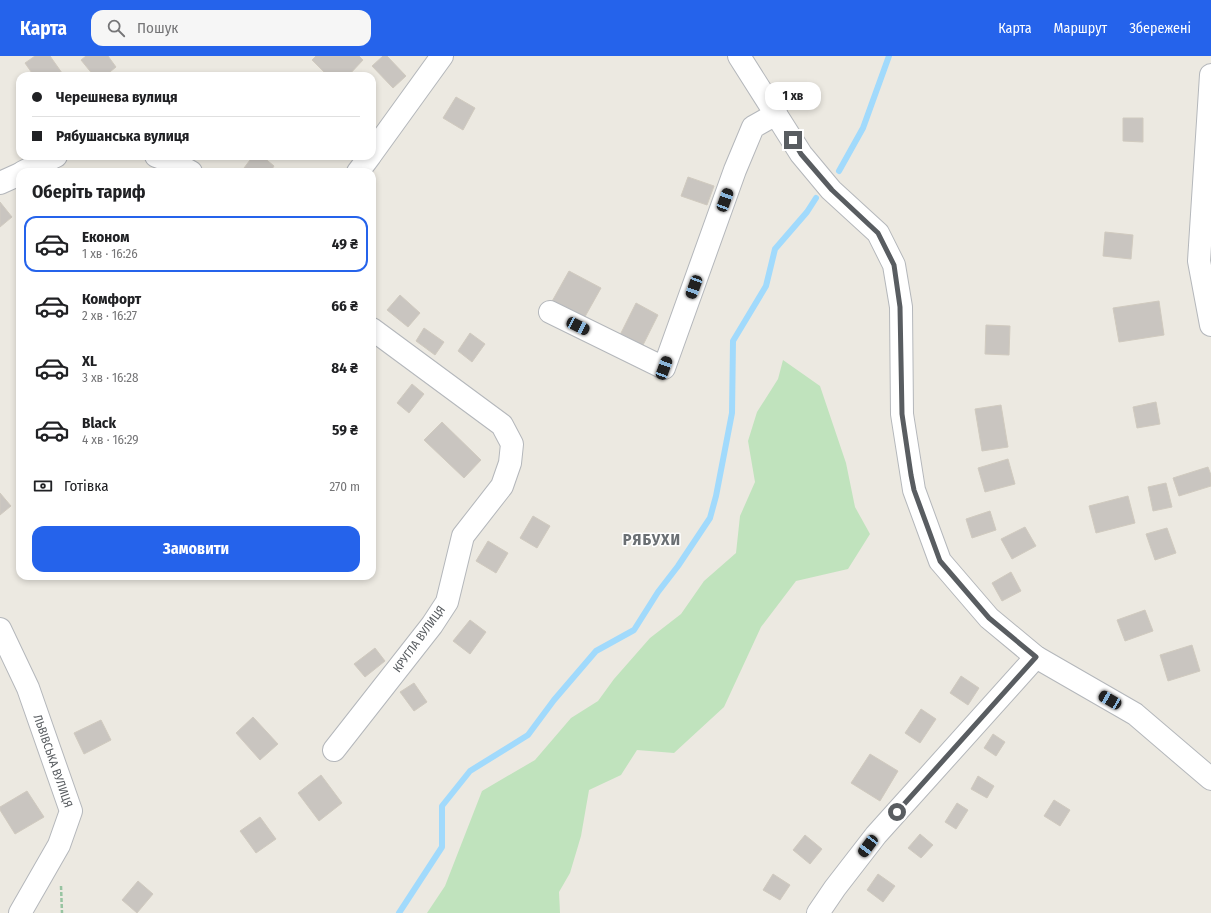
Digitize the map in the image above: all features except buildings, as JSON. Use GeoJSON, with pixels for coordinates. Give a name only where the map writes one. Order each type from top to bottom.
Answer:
{"type":"FeatureCollection","features":[{"type":"Feature","properties":{"kind":"street"},"geometry":{"type":"LineString","coordinates":[[376,147],[442,56]]}},
{"type":"Feature","properties":{"kind":"street"},"geometry":{"type":"LineString","coordinates":[[739,56],[801,154],[832,190],[878,233],[894,265],[900,307],[902,414],[910,468],[914,490],[940,561],[989,618],[1036,657],[1135,714],[1211,779]]}},
{"type":"Feature","properties":{"kind":"street"},"geometry":{"type":"LineString","coordinates":[[1211,75],[1199,261],[1211,325]]}},
{"type":"Feature","properties":{"kind":"street"},"geometry":{"type":"LineString","coordinates":[[550,312],[664,368],[735,170],[753,127],[776,114]]}},
{"type":"Feature","properties":{"kind":"street"},"geometry":{"type":"LineString","coordinates":[[31,168],[48,160]]}},
{"type":"Feature","properties":{"kind":"street"},"geometry":{"type":"LineString","coordinates":[[167,160],[184,168]]}},
{"type":"Feature","properties":{"kind":"street"},"geometry":{"type":"LineString","coordinates":[[0,183],[16,176]]}},
{"type":"Feature","properties":{"kind":"street","name":"КРУГЛА ВУЛИЦЯ"},"geometry":{"type":"LineString","coordinates":[[334,750],[432,625],[447,602],[463,536],[502,486],[510,463],[512,444],[502,425],[376,332]]}},
{"type":"Feature","properties":{"kind":"street","name":"ЛЬВІВСЬКА ВУЛИЦЯ"},"geometry":{"type":"LineString","coordinates":[[0,629],[28,688],[71,811],[60,845],[20,913]]}},
{"type":"Feature","properties":{"kind":"street"},"geometry":{"type":"LineString","coordinates":[[818,913],[835,888],[876,835],[1036,657]]}},
{"type":"Feature","properties":{"kind":"green space"},"geometry":{"type":"Polygon","coordinates":[[[783,360],[820,386],[846,463],[855,507],[870,534],[848,569],[796,581],[761,627],[724,707],[674,753],[637,750],[621,775],[589,790],[581,836],[570,873],[559,892],[560,913],[427,913],[445,886],[482,791],[535,760],[571,718],[598,701],[614,679],[650,638],[681,614],[704,581],[736,553],[740,516],[755,482],[748,441],[757,412],[778,379],[783,360]]]}},
{"type":"Feature","properties":{"kind":"waterway"},"geometry":{"type":"LineString","coordinates":[[839,171],[863,128],[889,56]]}},
{"type":"Feature","properties":{"kind":"waterway"},"geometry":{"type":"LineString","coordinates":[[399,913],[442,847],[442,806],[470,771],[528,735],[554,700],[596,651],[634,630],[658,592],[678,566],[710,518],[716,496],[732,413],[733,341],[766,286],[775,249],[807,212],[816,198]]}},
{"type":"Feature","properties":{"kind":"district","name":"РЯБУХИ"},"geometry":{"type":"Point","coordinates":[652,539]}},
{"type":"Feature","properties":{"kind":"route"},"geometry":{"type":"LineString","coordinates":[[793,140],[801,154],[832,190],[878,233],[894,265],[900,307],[902,414],[911,475],[914,490],[940,561],[989,618],[1036,657],[897,812]]}}]}
